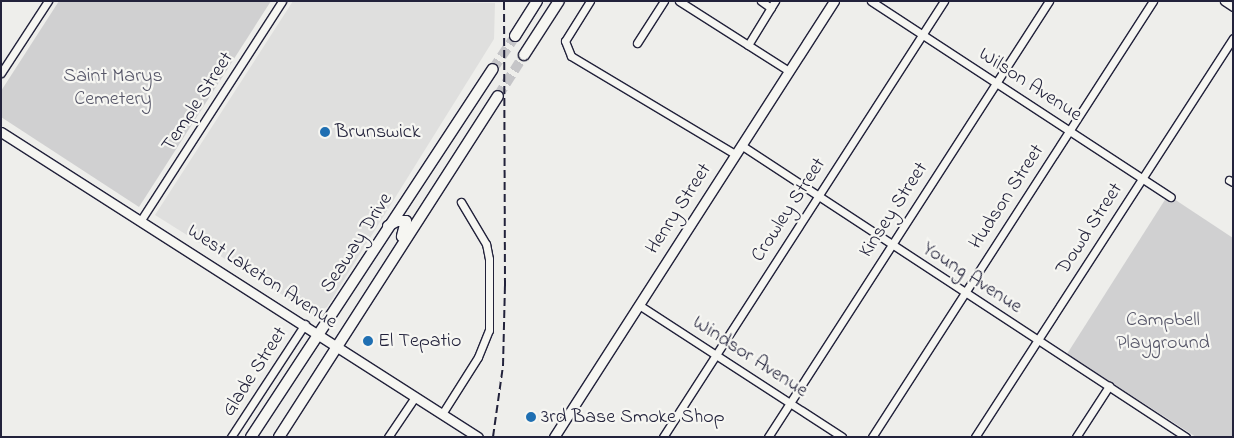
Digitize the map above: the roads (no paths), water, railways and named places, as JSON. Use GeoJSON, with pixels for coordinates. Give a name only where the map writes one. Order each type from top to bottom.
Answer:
{"type":"FeatureCollection","features":[{"type":"Feature","properties":{"kind":"highway"},"geometry":{"type":"LineString","coordinates":[[515,36],[538,1]]}},
{"type":"Feature","properties":{"kind":"highway"},"geometry":{"type":"LineString","coordinates":[[524,55],[559,1]]}},
{"type":"Feature","properties":{"kind":"highway","name":"Seaway Drive"},"geometry":{"type":"LineString","coordinates":[[251,437],[493,69]]}},
{"type":"Feature","properties":{"kind":"highway","name":"Seaway Drive"},"geometry":{"type":"LineString","coordinates":[[279,437],[498,96]]}},
{"type":"Feature","properties":{"kind":"highway"},"geometry":{"type":"LineString","coordinates":[[346,333],[348,321],[407,224],[400,220],[386,229]]}},
{"type":"Feature","properties":{"kind":"highway"},"geometry":{"type":"LineString","coordinates":[[258,437],[309,359],[310,347]]}},
{"type":"Feature","properties":{"kind":"main road","name":"Henry Street"},"geometry":{"type":"LineString","coordinates":[[554,437],[834,1]]}},
{"type":"Feature","properties":{"kind":"main road","name":"West Laketon Avenue"},"geometry":{"type":"LineString","coordinates":[[1,132],[305,324],[478,437]]}},
{"type":"Feature","properties":{"kind":"street"},"geometry":{"type":"LineString","coordinates":[[1,73],[48,1]]}},
{"type":"Feature","properties":{"kind":"street","name":"Temple Street"},"geometry":{"type":"LineString","coordinates":[[141,220],[282,1]]}},
{"type":"Feature","properties":{"kind":"street","name":"Young Avenue"},"geometry":{"type":"LineString","coordinates":[[590,1],[565,41],[570,56],[817,196],[1186,437]]}},
{"type":"Feature","properties":{"kind":"street"},"geometry":{"type":"LineString","coordinates":[[637,43],[664,1]]}},
{"type":"Feature","properties":{"kind":"street"},"geometry":{"type":"LineString","coordinates":[[679,1],[789,71]]}},
{"type":"Feature","properties":{"kind":"street"},"geometry":{"type":"LineString","coordinates":[[748,45],[773,4],[761,1]]}},
{"type":"Feature","properties":{"kind":"street","name":"Wilson Avenue"},"geometry":{"type":"LineString","coordinates":[[871,1],[1171,197]]}},
{"type":"Feature","properties":{"kind":"street","name":"Crowley Street"},"geometry":{"type":"LineString","coordinates":[[663,437],[944,1]]}},
{"type":"Feature","properties":{"kind":"street","name":"Kinsey Street"},"geometry":{"type":"LineString","coordinates":[[768,437],[1049,1]]}},
{"type":"Feature","properties":{"kind":"street","name":"Hudson Street"},"geometry":{"type":"LineString","coordinates":[[872,437],[1153,1]]}},
{"type":"Feature","properties":{"kind":"street"},"geometry":{"type":"LineString","coordinates":[[1224,1],[1233,7]]}},
{"type":"Feature","properties":{"kind":"street","name":"Dowd Street"},"geometry":{"type":"LineString","coordinates":[[975,437],[1233,38]]}},
{"type":"Feature","properties":{"kind":"street"},"geometry":{"type":"LineString","coordinates":[[442,414],[478,357],[489,330],[489,259],[486,244],[461,202]]}},
{"type":"Feature","properties":{"kind":"street","name":"Windsor Avenue"},"geometry":{"type":"LineString","coordinates":[[639,304],[842,437]]}},
{"type":"Feature","properties":{"kind":"street","name":"Glade Street"},"geometry":{"type":"LineString","coordinates":[[231,437],[305,324]]}},
{"type":"Feature","properties":{"kind":"street"},"geometry":{"type":"LineString","coordinates":[[1076,437],[1109,386]]}},
{"type":"Feature","properties":{"kind":"street"},"geometry":{"type":"LineString","coordinates":[[388,437],[415,397]]}},
{"type":"Feature","properties":{"kind":"tunnel"},"geometry":{"type":"LineString","coordinates":[[493,69],[515,36]]}},
{"type":"Feature","properties":{"kind":"tunnel"},"geometry":{"type":"LineString","coordinates":[[498,96],[524,55]]}},
{"type":"Feature","properties":{"kind":"railway"},"geometry":{"type":"LineString","coordinates":[[493,437],[503,366],[505,286],[504,1]]}},
{"type":"Feature","properties":{"kind":"place","name":"Brunswick"},"geometry":{"type":"Point","coordinates":[325,132]}},
{"type":"Feature","properties":{"kind":"place","name":"El Tepatio"},"geometry":{"type":"Point","coordinates":[368,341]}},
{"type":"Feature","properties":{"kind":"place","name":"3rd Base Smoke Shop"},"geometry":{"type":"Point","coordinates":[531,417]}},
{"type":"Feature","properties":{"kind":"park label","name":"Saint Marys Cemetery"},"geometry":{"type":"Point","coordinates":[113,88]}},
{"type":"Feature","properties":{"kind":"park label","name":"Campbell Playground"},"geometry":{"type":"Point","coordinates":[1163,332]}}]}
